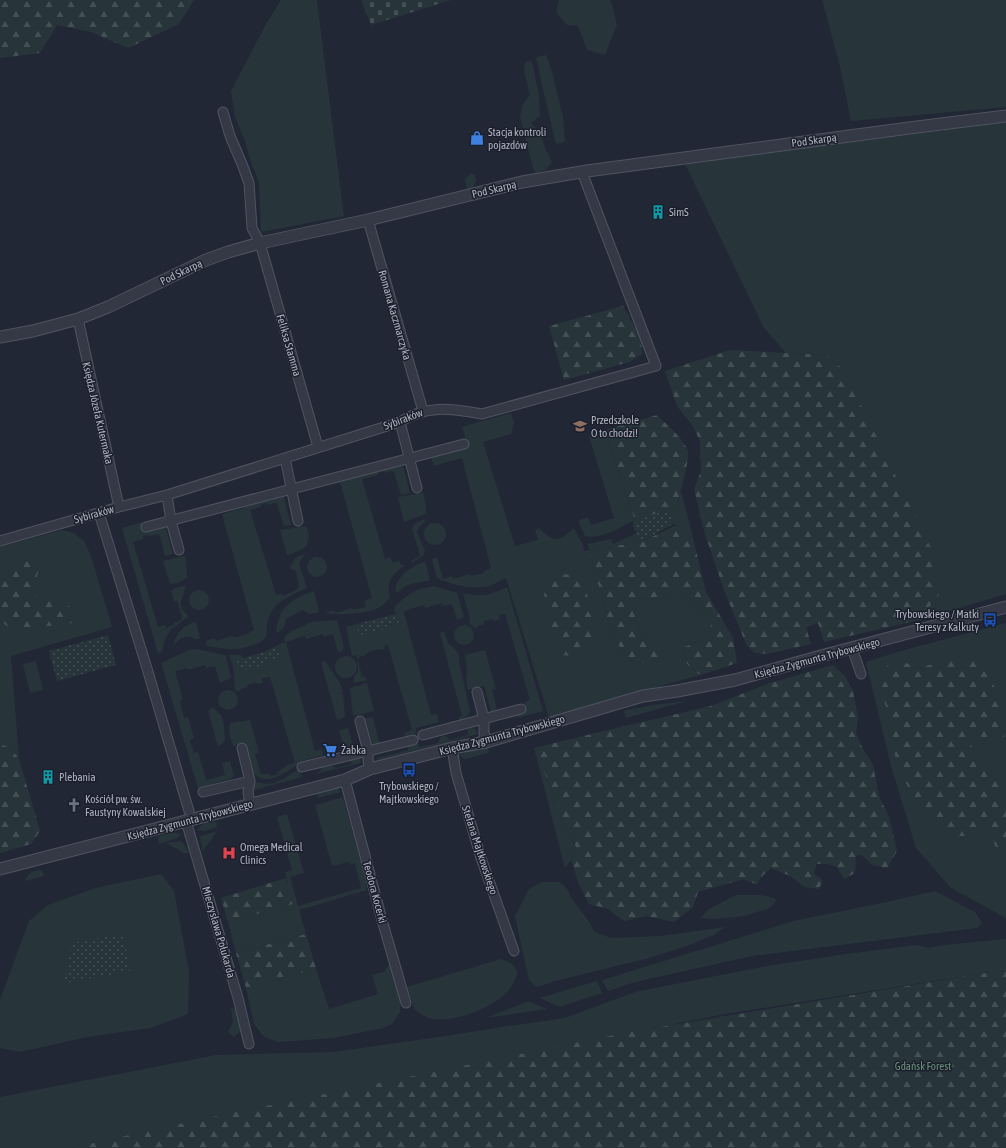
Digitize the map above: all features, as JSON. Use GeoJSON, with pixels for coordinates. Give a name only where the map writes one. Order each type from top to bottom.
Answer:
{"type":"FeatureCollection","features":[{"type":"Feature","properties":{"kind":"street","name":"Feliksa Stamma"},"geometry":{"type":"LineString","coordinates":[[223,112],[230,136],[249,183],[252,228],[260,244],[318,447]]}},
{"type":"Feature","properties":{"kind":"street","name":"Pod Skarpą"},"geometry":{"type":"LineString","coordinates":[[0,337],[33,331],[78,319],[108,307],[206,260],[228,252],[368,220],[522,182],[582,172],[916,126],[1006,116]]}},
{"type":"Feature","properties":{"kind":"street","name":"Sybiraków"},"geometry":{"type":"LineString","coordinates":[[0,541],[167,495],[400,422],[409,416],[423,411],[435,409],[454,409],[482,414],[656,366],[582,172]]}},
{"type":"Feature","properties":{"kind":"street","name":"Romana Kaczmarczyka"},"geometry":{"type":"LineString","coordinates":[[368,220],[423,411]]}},
{"type":"Feature","properties":{"kind":"street","name":"Księdza Józefa Kutermaka"},"geometry":{"type":"LineString","coordinates":[[78,319],[119,507]]}},
{"type":"Feature","properties":{"kind":"street"},"geometry":{"type":"LineString","coordinates":[[400,422],[417,488]]}},
{"type":"Feature","properties":{"kind":"street"},"geometry":{"type":"LineString","coordinates":[[146,527],[464,444]]}},
{"type":"Feature","properties":{"kind":"street"},"geometry":{"type":"LineString","coordinates":[[286,458],[298,521]]}},
{"type":"Feature","properties":{"kind":"street"},"geometry":{"type":"LineString","coordinates":[[167,495],[178,550]]}},
{"type":"Feature","properties":{"kind":"street","name":"Mieczysława Połukarda"},"geometry":{"type":"LineString","coordinates":[[99,513],[148,672],[238,998],[249,1044]]}},
{"type":"Feature","properties":{"kind":"street","name":"Księdza Zygmunta Trybowskiego"},"geometry":{"type":"LineString","coordinates":[[0,869],[188,816],[250,804],[345,780],[370,769],[452,748],[486,742],[643,696],[735,680],[1006,607]]}},
{"type":"Feature","properties":{"kind":"street"},"geometry":{"type":"LineString","coordinates":[[852,648],[861,674]]}},
{"type":"Feature","properties":{"kind":"street"},"geometry":{"type":"LineString","coordinates":[[477,692],[484,719],[484,733],[486,742]]}},
{"type":"Feature","properties":{"kind":"street"},"geometry":{"type":"LineString","coordinates":[[423,735],[521,709]]}},
{"type":"Feature","properties":{"kind":"street"},"geometry":{"type":"LineString","coordinates":[[360,721],[368,751],[370,769]]}},
{"type":"Feature","properties":{"kind":"street"},"geometry":{"type":"LineString","coordinates":[[302,767],[412,740]]}},
{"type":"Feature","properties":{"kind":"street"},"geometry":{"type":"LineString","coordinates":[[242,748],[250,781],[248,792],[250,804]]}},
{"type":"Feature","properties":{"kind":"street","name":"Stefana Majtkowskiego"},"geometry":{"type":"LineString","coordinates":[[452,748],[456,773],[481,858],[514,951]]}},
{"type":"Feature","properties":{"kind":"street","name":"Teodora Kocerki"},"geometry":{"type":"LineString","coordinates":[[345,780],[382,920],[406,1003]]}},
{"type":"Feature","properties":{"kind":"street"},"geometry":{"type":"LineString","coordinates":[[203,792],[250,781]]}},
{"type":"Feature","properties":{"kind":"green space"},"geometry":{"type":"Polygon","coordinates":[[[0,0],[194,0],[179,24],[128,48],[91,32],[57,25],[40,53],[0,58],[0,0]]]}},
{"type":"Feature","properties":{"kind":"green space"},"geometry":{"type":"Polygon","coordinates":[[[281,0],[317,0],[344,216],[261,232],[259,183],[235,117],[231,91],[266,24],[281,0]]]}},
{"type":"Feature","properties":{"kind":"green space"},"geometry":{"type":"Polygon","coordinates":[[[361,0],[451,0],[371,25],[361,0]]]}},
{"type":"Feature","properties":{"kind":"green space"},"geometry":{"type":"Polygon","coordinates":[[[559,0],[610,0],[617,25],[605,55],[587,50],[578,26],[567,25],[556,12],[559,0]]]}},
{"type":"Feature","properties":{"kind":"green space"},"geometry":{"type":"Polygon","coordinates":[[[822,0],[1006,0],[1006,107],[851,121],[839,62],[822,0]]]}},
{"type":"Feature","properties":{"kind":"green space"},"geometry":{"type":"Polygon","coordinates":[[[546,55],[552,72],[563,117],[565,142],[556,144],[536,57],[546,55]]]}},
{"type":"Feature","properties":{"kind":"green space"},"geometry":{"type":"Polygon","coordinates":[[[532,61],[539,96],[540,116],[531,123],[540,133],[552,162],[546,170],[535,173],[520,117],[523,104],[530,95],[524,70],[525,62],[532,61]]]}},
{"type":"Feature","properties":{"kind":"green space"},"geometry":{"type":"Polygon","coordinates":[[[1006,122],[1006,594],[919,620],[939,595],[826,355],[786,353],[764,328],[685,164],[1006,122]]]}},
{"type":"Feature","properties":{"kind":"green space"},"geometry":{"type":"Polygon","coordinates":[[[471,173],[475,175],[476,181],[473,187],[467,189],[465,180],[471,173]]]}},
{"type":"Feature","properties":{"kind":"green space"},"geometry":{"type":"Polygon","coordinates":[[[623,306],[641,339],[642,354],[629,362],[564,380],[549,326],[623,306]]]}},
{"type":"Feature","properties":{"kind":"green space"},"geometry":{"type":"Polygon","coordinates":[[[730,350],[826,355],[844,370],[931,548],[939,595],[919,620],[824,642],[818,623],[806,627],[811,644],[767,654],[755,653],[746,644],[724,590],[705,534],[694,489],[701,471],[700,441],[692,425],[677,406],[665,371],[730,350]]]}},
{"type":"Feature","properties":{"kind":"green space"},"geometry":{"type":"Polygon","coordinates":[[[511,413],[514,423],[511,434],[483,442],[515,546],[538,540],[535,530],[539,528],[548,536],[556,539],[569,533],[574,528],[583,545],[584,551],[589,550],[608,620],[625,661],[649,663],[670,654],[639,632],[635,614],[637,598],[659,600],[675,591],[685,594],[710,618],[713,636],[682,649],[687,664],[700,675],[549,717],[506,578],[489,586],[469,587],[456,585],[437,578],[432,559],[437,557],[443,579],[452,576],[453,579],[470,574],[471,576],[484,573],[484,571],[491,568],[462,458],[434,466],[431,457],[468,446],[462,427],[511,413]]]}},
{"type":"Feature","properties":{"kind":"green space"},"geometry":{"type":"Polygon","coordinates":[[[657,415],[686,446],[688,455],[686,469],[677,506],[669,510],[635,520],[605,430],[657,415]]]}},
{"type":"Feature","properties":{"kind":"green space"},"geometry":{"type":"Polygon","coordinates":[[[605,431],[635,520],[604,535],[591,537],[585,536],[578,521],[588,517],[591,525],[614,518],[589,436],[605,431]]]}},
{"type":"Feature","properties":{"kind":"green space"},"geometry":{"type":"Polygon","coordinates":[[[402,462],[410,493],[401,495],[394,472],[392,471],[385,473],[384,471],[378,473],[378,475],[362,479],[385,559],[390,557],[393,563],[399,561],[400,564],[405,565],[391,578],[389,582],[390,597],[382,606],[371,611],[351,614],[325,613],[334,610],[335,613],[352,608],[353,610],[366,607],[364,601],[372,598],[340,482],[402,462]]]}},
{"type":"Feature","properties":{"kind":"green space"},"geometry":{"type":"Polygon","coordinates":[[[681,491],[691,530],[673,524],[669,510],[677,506],[681,491]]]}},
{"type":"Feature","properties":{"kind":"green space"},"geometry":{"type":"Polygon","coordinates":[[[423,493],[426,505],[426,514],[404,522],[398,497],[423,493]]]}},
{"type":"Feature","properties":{"kind":"green space"},"geometry":{"type":"Polygon","coordinates":[[[283,494],[291,525],[284,526],[277,504],[275,503],[268,505],[267,503],[260,505],[261,507],[250,510],[276,595],[282,594],[283,596],[298,589],[299,586],[295,569],[291,570],[290,565],[293,563],[295,558],[304,554],[299,563],[307,588],[293,594],[276,605],[268,620],[266,636],[261,642],[236,649],[207,646],[206,641],[215,638],[216,641],[233,636],[234,638],[254,630],[222,514],[244,508],[244,505],[283,494]]]}},
{"type":"Feature","properties":{"kind":"green space"},"geometry":{"type":"Polygon","coordinates":[[[669,510],[673,524],[641,542],[633,526],[635,520],[669,510]]]}},
{"type":"Feature","properties":{"kind":"green space"},"geometry":{"type":"Polygon","coordinates":[[[424,519],[425,522],[419,527],[417,532],[425,551],[424,555],[412,563],[411,561],[420,556],[412,529],[414,524],[424,519]]]}},
{"type":"Feature","properties":{"kind":"green space"},"geometry":{"type":"Polygon","coordinates":[[[142,522],[143,531],[163,525],[165,526],[173,554],[165,556],[160,536],[158,534],[143,536],[143,539],[133,542],[158,627],[165,625],[166,628],[181,620],[182,617],[177,601],[174,601],[171,591],[175,588],[186,585],[181,602],[182,610],[188,617],[171,629],[164,642],[162,652],[158,653],[122,528],[142,522]]]}},
{"type":"Feature","properties":{"kind":"green space"},"geometry":{"type":"Polygon","coordinates":[[[435,523],[443,526],[446,534],[443,542],[435,545],[427,542],[424,534],[427,526],[435,523]]]}},
{"type":"Feature","properties":{"kind":"green space"},"geometry":{"type":"Polygon","coordinates":[[[677,525],[691,530],[706,592],[733,638],[737,663],[700,675],[687,664],[682,648],[712,636],[710,618],[685,594],[675,591],[659,600],[638,598],[635,614],[639,632],[671,654],[649,663],[625,661],[608,620],[589,550],[641,542],[677,525]]]}},
{"type":"Feature","properties":{"kind":"green space"},"geometry":{"type":"Polygon","coordinates":[[[306,526],[309,536],[306,547],[287,555],[280,530],[306,526]]]}},
{"type":"Feature","properties":{"kind":"green space"},"geometry":{"type":"Polygon","coordinates":[[[62,530],[74,533],[84,541],[91,556],[112,627],[11,656],[19,759],[11,748],[0,744],[0,547],[62,530]]]}},
{"type":"Feature","properties":{"kind":"green space"},"geometry":{"type":"Polygon","coordinates":[[[637,533],[641,542],[589,550],[588,544],[611,539],[613,544],[637,533]]]}},
{"type":"Feature","properties":{"kind":"green space"},"geometry":{"type":"Polygon","coordinates":[[[185,556],[187,578],[178,583],[170,584],[163,561],[185,556]]]}},
{"type":"Feature","properties":{"kind":"green space"},"geometry":{"type":"Polygon","coordinates":[[[317,557],[324,560],[327,567],[324,574],[317,577],[310,574],[307,567],[310,560],[317,557]]]}},
{"type":"Feature","properties":{"kind":"green space"},"geometry":{"type":"Polygon","coordinates":[[[25,558],[33,558],[39,561],[39,569],[33,589],[36,597],[41,600],[63,602],[73,610],[75,616],[73,622],[67,625],[10,628],[0,621],[0,575],[14,562],[25,558]]]}},
{"type":"Feature","properties":{"kind":"green space"},"geometry":{"type":"Polygon","coordinates":[[[425,561],[430,580],[407,585],[396,593],[397,583],[403,575],[409,569],[425,561]]]}},
{"type":"Feature","properties":{"kind":"green space"},"geometry":{"type":"Polygon","coordinates":[[[571,574],[584,583],[596,627],[589,644],[573,656],[561,655],[551,624],[544,594],[557,575],[571,574]]]}},
{"type":"Feature","properties":{"kind":"green space"},"geometry":{"type":"Polygon","coordinates":[[[434,586],[457,593],[464,617],[457,620],[452,604],[443,606],[442,603],[425,608],[424,605],[404,612],[431,715],[437,714],[439,722],[416,728],[417,733],[405,736],[404,733],[412,730],[388,645],[384,646],[385,649],[374,650],[366,653],[366,655],[359,657],[358,660],[356,655],[352,656],[346,627],[360,623],[359,625],[385,629],[384,627],[398,624],[398,617],[394,608],[407,596],[422,589],[434,586]]]}},
{"type":"Feature","properties":{"kind":"green space"},"geometry":{"type":"Polygon","coordinates":[[[507,587],[543,711],[517,718],[516,715],[519,714],[518,707],[525,705],[524,702],[530,700],[505,614],[499,615],[500,619],[494,621],[493,619],[484,621],[484,624],[478,626],[476,629],[470,624],[469,614],[463,594],[485,595],[507,587]]]}},
{"type":"Feature","properties":{"kind":"green space"},"geometry":{"type":"Polygon","coordinates":[[[195,590],[203,590],[209,596],[209,604],[203,610],[195,610],[189,604],[189,596],[195,590]]]}},
{"type":"Feature","properties":{"kind":"green space"},"geometry":{"type":"Polygon","coordinates":[[[314,591],[319,612],[310,614],[303,610],[286,619],[284,628],[277,633],[276,631],[280,615],[284,609],[299,597],[314,591]]]}},
{"type":"Feature","properties":{"kind":"green space"},"geometry":{"type":"Polygon","coordinates":[[[396,614],[398,617],[401,616],[402,621],[398,622],[398,624],[384,627],[385,629],[359,635],[357,626],[360,623],[396,614]]]}},
{"type":"Feature","properties":{"kind":"green space"},"geometry":{"type":"Polygon","coordinates":[[[337,620],[344,647],[342,651],[338,652],[333,634],[324,637],[323,634],[306,639],[305,636],[286,642],[315,751],[321,749],[323,755],[298,762],[299,764],[271,779],[259,778],[254,774],[246,743],[233,746],[229,732],[230,723],[250,720],[259,753],[255,754],[261,774],[270,774],[271,776],[278,774],[277,772],[288,765],[295,763],[270,677],[262,678],[263,683],[257,684],[256,682],[247,685],[247,687],[241,689],[239,692],[235,690],[233,667],[229,655],[241,655],[243,659],[237,661],[266,665],[265,662],[280,657],[276,646],[285,642],[285,636],[290,632],[311,622],[337,620]]]}},
{"type":"Feature","properties":{"kind":"green space"},"geometry":{"type":"Polygon","coordinates":[[[196,622],[200,639],[195,639],[192,637],[183,638],[173,646],[178,633],[187,625],[196,622]]]}},
{"type":"Feature","properties":{"kind":"green space"},"geometry":{"type":"Polygon","coordinates":[[[1006,623],[1006,918],[951,888],[916,848],[891,766],[866,662],[897,652],[1006,623]]]}},
{"type":"Feature","properties":{"kind":"green space"},"geometry":{"type":"Polygon","coordinates":[[[460,625],[468,625],[474,631],[474,639],[468,645],[460,645],[454,639],[454,631],[460,625]]]}},
{"type":"Feature","properties":{"kind":"green space"},"geometry":{"type":"Polygon","coordinates":[[[444,631],[448,643],[459,655],[470,711],[467,716],[459,720],[459,717],[462,716],[440,633],[444,631]]]}},
{"type":"Feature","properties":{"kind":"green space"},"geometry":{"type":"Polygon","coordinates":[[[108,635],[116,665],[57,681],[49,651],[108,635]]]}},
{"type":"Feature","properties":{"kind":"green space"},"geometry":{"type":"Polygon","coordinates":[[[276,646],[280,657],[266,662],[266,665],[240,671],[237,660],[264,652],[276,646]]]}},
{"type":"Feature","properties":{"kind":"green space"},"geometry":{"type":"Polygon","coordinates":[[[191,649],[226,656],[231,678],[220,683],[215,666],[206,668],[205,665],[188,670],[187,668],[175,671],[183,700],[180,701],[184,718],[188,717],[194,738],[190,740],[194,753],[198,752],[206,780],[225,775],[222,763],[230,761],[234,776],[230,779],[198,788],[161,663],[191,649]]]}},
{"type":"Feature","properties":{"kind":"green space"},"geometry":{"type":"Polygon","coordinates":[[[485,650],[496,689],[492,690],[497,710],[491,712],[484,686],[468,690],[466,677],[465,655],[485,650]]]}},
{"type":"Feature","properties":{"kind":"green space"},"geometry":{"type":"Polygon","coordinates":[[[346,656],[354,659],[357,667],[354,675],[346,678],[338,675],[335,667],[338,659],[346,656]]]}},
{"type":"Feature","properties":{"kind":"green space"},"geometry":{"type":"Polygon","coordinates":[[[358,660],[362,677],[365,676],[367,680],[354,683],[354,677],[358,671],[358,660]]]}},
{"type":"Feature","properties":{"kind":"green space"},"geometry":{"type":"Polygon","coordinates":[[[893,660],[917,667],[963,660],[988,663],[1004,725],[1004,740],[998,742],[973,734],[969,738],[975,757],[984,767],[994,771],[1004,779],[998,795],[1006,808],[1006,847],[1002,851],[995,846],[991,833],[981,828],[970,836],[949,836],[941,824],[914,797],[898,769],[890,731],[889,715],[880,690],[887,678],[887,666],[893,660]]]}},
{"type":"Feature","properties":{"kind":"green space"},"geometry":{"type":"Polygon","coordinates":[[[36,661],[43,690],[30,693],[23,664],[36,661]]]}},
{"type":"Feature","properties":{"kind":"green space"},"geometry":{"type":"Polygon","coordinates":[[[325,661],[340,683],[343,692],[338,693],[343,693],[345,717],[337,720],[321,662],[325,661]]]}},
{"type":"Feature","properties":{"kind":"green space"},"geometry":{"type":"Polygon","coordinates":[[[833,665],[845,676],[853,691],[858,718],[856,733],[862,747],[873,765],[879,796],[889,817],[897,851],[887,868],[873,865],[860,854],[856,856],[855,873],[844,879],[837,867],[828,864],[816,864],[814,874],[823,880],[819,889],[805,887],[790,876],[771,868],[760,878],[757,885],[744,879],[698,892],[693,907],[674,922],[646,916],[624,921],[608,909],[589,904],[579,884],[571,860],[576,847],[563,823],[554,795],[534,748],[711,706],[767,684],[833,665]]]}},
{"type":"Feature","properties":{"kind":"green space"},"geometry":{"type":"Polygon","coordinates":[[[367,683],[374,711],[353,716],[350,688],[367,683]]]}},
{"type":"Feature","properties":{"kind":"green space"},"geometry":{"type":"Polygon","coordinates":[[[228,690],[235,693],[238,700],[235,707],[228,710],[221,707],[218,700],[221,693],[228,690]]]}},
{"type":"Feature","properties":{"kind":"green space"},"geometry":{"type":"Polygon","coordinates":[[[687,701],[626,718],[624,712],[626,710],[652,705],[687,701]]]}},
{"type":"Feature","properties":{"kind":"green space"},"geometry":{"type":"Polygon","coordinates":[[[213,707],[222,716],[224,727],[225,741],[218,747],[208,711],[213,707]]]}},
{"type":"Feature","properties":{"kind":"green space"},"geometry":{"type":"Polygon","coordinates":[[[373,717],[380,746],[373,746],[365,718],[373,717]]]}},
{"type":"Feature","properties":{"kind":"green space"},"geometry":{"type":"Polygon","coordinates":[[[348,728],[353,746],[347,748],[342,745],[339,731],[348,728]]]}},
{"type":"Feature","properties":{"kind":"green space"},"geometry":{"type":"Polygon","coordinates":[[[471,728],[475,729],[478,734],[378,760],[378,758],[408,750],[407,744],[417,741],[419,747],[438,743],[440,737],[446,736],[450,740],[468,735],[467,730],[471,728]]]}},
{"type":"Feature","properties":{"kind":"green space"},"geometry":{"type":"Polygon","coordinates":[[[0,744],[11,748],[19,759],[40,831],[31,844],[0,853],[0,744]]]}},
{"type":"Feature","properties":{"kind":"green space"},"geometry":{"type":"Polygon","coordinates":[[[486,746],[488,747],[489,753],[465,759],[460,756],[457,757],[467,751],[486,746]]]}},
{"type":"Feature","properties":{"kind":"green space"},"geometry":{"type":"Polygon","coordinates":[[[534,748],[554,795],[563,823],[576,847],[571,860],[565,868],[534,748]]]}},
{"type":"Feature","properties":{"kind":"green space"},"geometry":{"type":"Polygon","coordinates":[[[357,757],[360,759],[361,763],[312,775],[321,771],[322,767],[331,765],[337,768],[351,764],[350,759],[357,757]]]}},
{"type":"Feature","properties":{"kind":"green space"},"geometry":{"type":"Polygon","coordinates":[[[299,769],[302,777],[254,790],[253,786],[255,782],[272,784],[299,769]]]}},
{"type":"Feature","properties":{"kind":"green space"},"geometry":{"type":"Polygon","coordinates":[[[334,787],[338,788],[341,792],[318,798],[316,794],[317,792],[334,787]]]}},
{"type":"Feature","properties":{"kind":"green space"},"geometry":{"type":"Polygon","coordinates":[[[343,797],[364,873],[367,890],[299,910],[306,934],[236,953],[228,922],[293,904],[285,872],[292,870],[277,817],[287,814],[304,873],[290,877],[298,906],[361,888],[355,863],[350,865],[349,862],[332,866],[315,805],[343,797]]]}},
{"type":"Feature","properties":{"kind":"green space"},"geometry":{"type":"Polygon","coordinates":[[[213,821],[216,822],[217,827],[204,831],[197,831],[204,824],[213,821]]]}},
{"type":"Feature","properties":{"kind":"green space"},"geometry":{"type":"Polygon","coordinates":[[[217,831],[203,851],[200,838],[201,836],[217,831]]]}},
{"type":"Feature","properties":{"kind":"green space"},"geometry":{"type":"Polygon","coordinates":[[[174,832],[182,835],[159,844],[159,836],[174,832]]]}},
{"type":"Feature","properties":{"kind":"green space"},"geometry":{"type":"Polygon","coordinates":[[[180,841],[189,853],[184,853],[166,843],[180,841]]]}},
{"type":"Feature","properties":{"kind":"green space"},"geometry":{"type":"Polygon","coordinates":[[[39,870],[42,871],[44,876],[26,881],[32,872],[39,870]]]}},
{"type":"Feature","properties":{"kind":"green space"},"geometry":{"type":"Polygon","coordinates":[[[161,874],[174,891],[189,971],[188,1014],[151,1028],[87,1037],[20,1052],[0,1048],[0,1000],[29,921],[48,905],[96,888],[161,874]]]}},
{"type":"Feature","properties":{"kind":"green space"},"geometry":{"type":"Polygon","coordinates":[[[286,878],[293,904],[228,922],[221,898],[286,878]]]}},
{"type":"Feature","properties":{"kind":"green space"},"geometry":{"type":"Polygon","coordinates":[[[542,882],[560,882],[562,885],[563,884],[590,923],[594,932],[611,938],[660,936],[725,927],[714,935],[692,944],[649,958],[555,981],[537,987],[529,980],[515,916],[529,889],[542,882]]]}},
{"type":"Feature","properties":{"kind":"green space"},"geometry":{"type":"Polygon","coordinates":[[[935,891],[975,912],[982,923],[977,928],[752,956],[635,982],[608,991],[602,980],[794,921],[935,891]]]}},
{"type":"Feature","properties":{"kind":"green space"},"geometry":{"type":"Polygon","coordinates":[[[736,895],[762,895],[777,900],[770,908],[744,916],[714,919],[701,918],[709,909],[736,895]]]}},
{"type":"Feature","properties":{"kind":"green space"},"geometry":{"type":"Polygon","coordinates":[[[123,934],[130,971],[64,983],[72,943],[123,934]]]}},
{"type":"Feature","properties":{"kind":"green space"},"geometry":{"type":"Polygon","coordinates":[[[306,934],[316,969],[246,988],[236,953],[306,934]]]}},
{"type":"Feature","properties":{"kind":"green space"},"geometry":{"type":"Polygon","coordinates":[[[1006,939],[1006,972],[991,972],[725,1014],[219,1116],[71,1148],[0,1148],[0,1097],[216,1055],[334,1052],[565,1018],[635,992],[767,966],[917,945],[929,948],[944,945],[1006,939]]]}},
{"type":"Feature","properties":{"kind":"green space"},"geometry":{"type":"Polygon","coordinates":[[[501,959],[512,964],[518,972],[508,991],[492,1004],[471,1014],[448,1019],[428,1018],[415,1010],[407,987],[501,959]]]}},
{"type":"Feature","properties":{"kind":"green space"},"geometry":{"type":"Polygon","coordinates":[[[389,964],[393,967],[400,992],[400,1012],[392,1024],[383,1028],[334,1038],[279,1042],[264,1037],[254,1024],[246,988],[316,969],[329,1009],[378,994],[372,975],[384,972],[389,964]]]}},
{"type":"Feature","properties":{"kind":"green space","name":"Gdańsk Forest"},"geometry":{"type":"Polygon","coordinates":[[[991,972],[1006,972],[1006,1148],[71,1148],[188,1122],[624,1033],[991,972]]]}},
{"type":"Feature","properties":{"kind":"green space"},"geometry":{"type":"Polygon","coordinates":[[[597,981],[602,993],[559,1007],[540,998],[597,981]]]}},
{"type":"Feature","properties":{"kind":"green space"},"geometry":{"type":"Polygon","coordinates":[[[529,1001],[547,1009],[486,1018],[529,1001]]]}},
{"type":"Feature","properties":{"kind":"green space"},"geometry":{"type":"Polygon","coordinates":[[[231,1008],[236,1009],[240,1019],[241,1030],[234,1037],[228,1032],[233,1022],[231,1008]]]}},
{"type":"Feature","properties":{"kind":"place","name":"Stacja kontroli pojazdów"},"geometry":{"type":"Point","coordinates":[477,138]}},
{"type":"Feature","properties":{"kind":"place","name":"SimS"},"geometry":{"type":"Point","coordinates":[658,212]}},
{"type":"Feature","properties":{"kind":"place","name":"Przedszkole O to chodzi!"},"geometry":{"type":"Point","coordinates":[580,426]}},
{"type":"Feature","properties":{"kind":"place","name":"Trybowskiego / Matki Teresy z Kalkuty"},"geometry":{"type":"Point","coordinates":[990,620]}},
{"type":"Feature","properties":{"kind":"place","name":"Żabka"},"geometry":{"type":"Point","coordinates":[330,750]}},
{"type":"Feature","properties":{"kind":"place","name":"Trybowskiego / Majtkowskiego"},"geometry":{"type":"Point","coordinates":[409,770]}},
{"type":"Feature","properties":{"kind":"place","name":"Plebania"},"geometry":{"type":"Point","coordinates":[48,777]}},
{"type":"Feature","properties":{"kind":"place","name":"Kościół pw. św. Faustyny Kowalskiej"},"geometry":{"type":"Point","coordinates":[74,805]}},
{"type":"Feature","properties":{"kind":"place","name":"Omega Medical Clinics"},"geometry":{"type":"Point","coordinates":[229,853]}}]}
